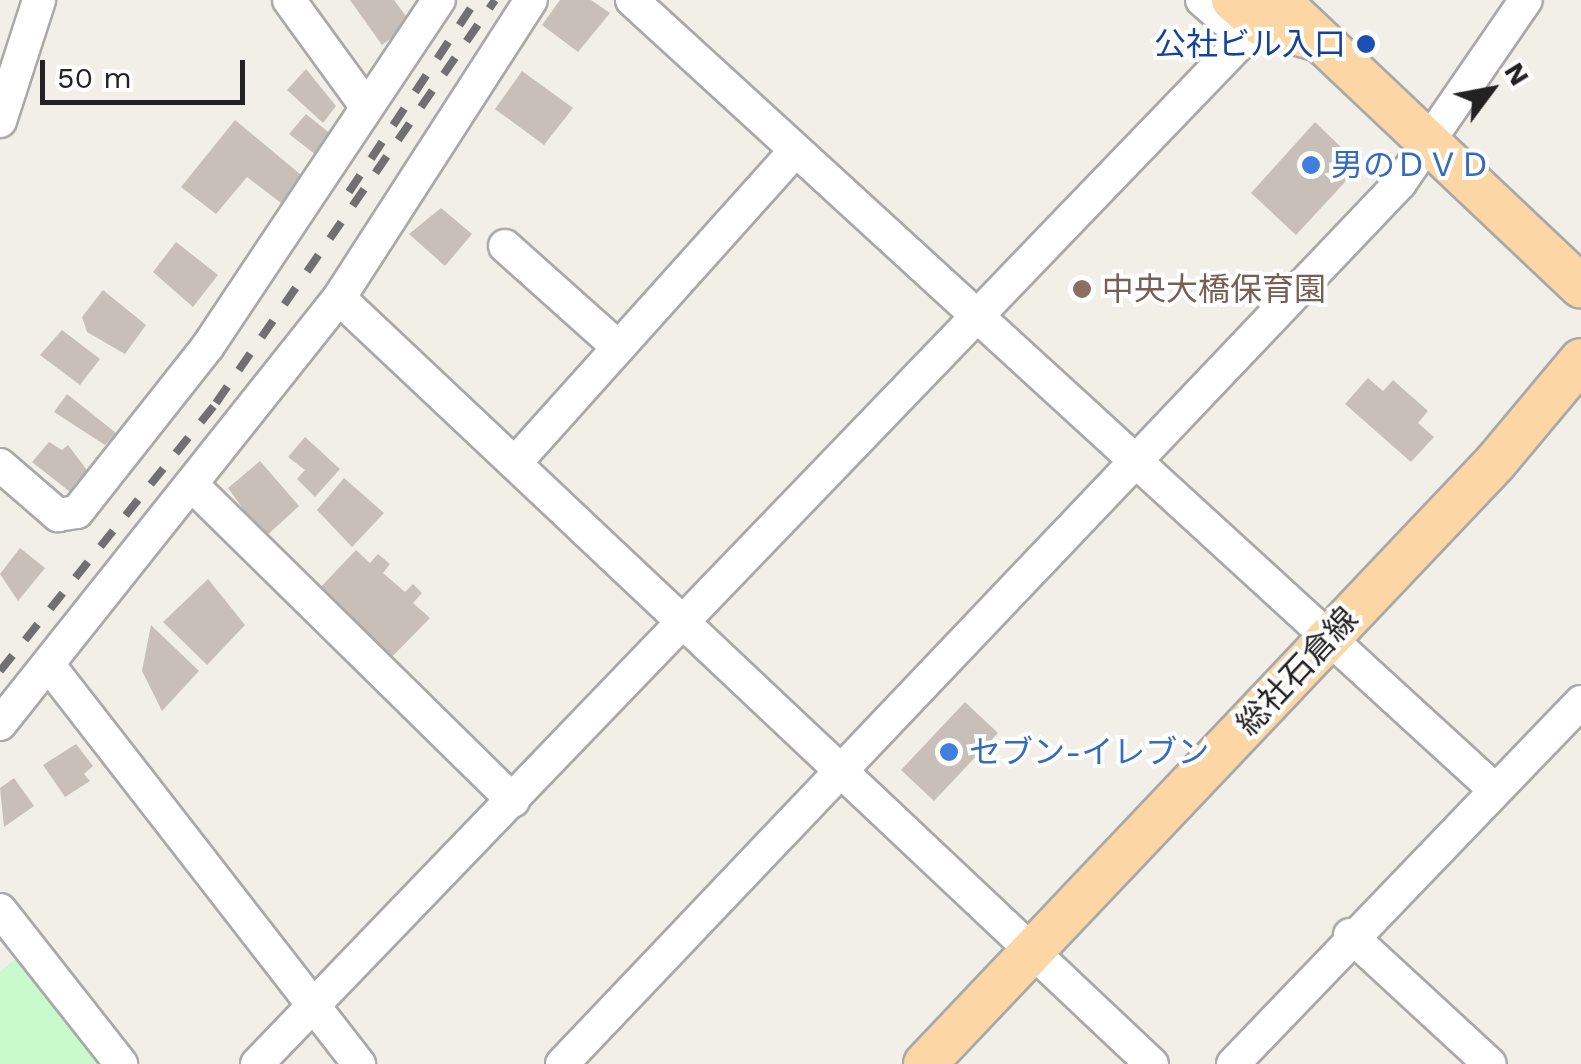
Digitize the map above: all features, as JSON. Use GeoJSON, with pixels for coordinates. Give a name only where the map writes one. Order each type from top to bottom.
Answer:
{"type":"FeatureCollection","features":[{"type":"Feature","properties":{"kind":"main road"},"geometry":{"type":"LineString","coordinates":[[1254,16],[1312,38],[1581,287]]}},
{"type":"Feature","properties":{"kind":"main road","name":"総社石倉線"},"geometry":{"type":"LineString","coordinates":[[926,1064],[1330,638],[1581,360]]}},
{"type":"Feature","properties":{"kind":"street"},"geometry":{"type":"LineString","coordinates":[[0,121],[39,0]]}},
{"type":"Feature","properties":{"kind":"street"},"geometry":{"type":"LineString","coordinates":[[289,0],[366,106]]}},
{"type":"Feature","properties":{"kind":"street"},"geometry":{"type":"LineString","coordinates":[[0,465],[58,515],[77,512],[208,346],[439,0]]}},
{"type":"Feature","properties":{"kind":"street"},"geometry":{"type":"LineString","coordinates":[[0,724],[196,488],[338,298],[531,0]]}},
{"type":"Feature","properties":{"kind":"street"},"geometry":{"type":"LineString","coordinates":[[632,0],[793,153],[1495,790]]}},
{"type":"Feature","properties":{"kind":"street"},"geometry":{"type":"LineString","coordinates":[[257,1064],[316,1010],[976,320],[1254,16],[1202,0]]}},
{"type":"Feature","properties":{"kind":"street"},"geometry":{"type":"LineString","coordinates":[[562,1064],[1430,150],[1526,0]]}},
{"type":"Feature","properties":{"kind":"street"},"geometry":{"type":"LineString","coordinates":[[516,463],[793,153]]}},
{"type":"Feature","properties":{"kind":"street"},"geometry":{"type":"LineString","coordinates":[[505,246],[618,347]]}},
{"type":"Feature","properties":{"kind":"street"},"geometry":{"type":"LineString","coordinates":[[338,298],[516,463],[681,628],[1152,1064]]}},
{"type":"Feature","properties":{"kind":"street"},"geometry":{"type":"LineString","coordinates":[[196,488],[513,801]]}},
{"type":"Feature","properties":{"kind":"street"},"geometry":{"type":"LineString","coordinates":[[50,668],[359,1064]]}},
{"type":"Feature","properties":{"kind":"street"},"geometry":{"type":"LineString","coordinates":[[1233,1064],[1350,935],[1581,702]]}},
{"type":"Feature","properties":{"kind":"street"},"geometry":{"type":"LineString","coordinates":[[0,910],[11,946],[121,1064]]}},
{"type":"Feature","properties":{"kind":"street"},"geometry":{"type":"LineString","coordinates":[[1350,935],[1490,1064]]}},
{"type":"Feature","properties":{"kind":"green space"},"geometry":{"type":"Polygon","coordinates":[[[14,960],[26,961],[108,1064],[0,1064],[0,972],[14,960]]]}},
{"type":"Feature","properties":{"kind":"building"},"geometry":{"type":"Polygon","coordinates":[[[350,0],[394,0],[411,23],[382,45],[350,0]]]}},
{"type":"Feature","properties":{"kind":"building"},"geometry":{"type":"Polygon","coordinates":[[[560,0],[591,0],[610,13],[578,52],[542,25],[560,0]]]}},
{"type":"Feature","properties":{"kind":"building"},"geometry":{"type":"Polygon","coordinates":[[[306,69],[336,106],[323,123],[287,90],[306,69]]]}},
{"type":"Feature","properties":{"kind":"building"},"geometry":{"type":"Polygon","coordinates":[[[522,71],[573,108],[544,145],[495,109],[522,71]]]}},
{"type":"Feature","properties":{"kind":"building"},"geometry":{"type":"Polygon","coordinates":[[[306,114],[332,135],[316,155],[289,134],[306,114]]]}},
{"type":"Feature","properties":{"kind":"building"},"geometry":{"type":"Polygon","coordinates":[[[235,120],[306,179],[281,203],[247,177],[216,214],[181,187],[235,120]]]}},
{"type":"Feature","properties":{"kind":"building","name":"男のＤＶＤ"},"geometry":{"type":"Polygon","coordinates":[[[1315,122],[1343,149],[1346,181],[1296,235],[1251,193],[1315,122]]]}},
{"type":"Feature","properties":{"kind":"building"},"geometry":{"type":"Polygon","coordinates":[[[441,208],[472,234],[445,266],[409,234],[441,208]]]}},
{"type":"Feature","properties":{"kind":"building"},"geometry":{"type":"Polygon","coordinates":[[[176,242],[218,275],[193,307],[153,272],[176,242]]]}},
{"type":"Feature","properties":{"kind":"building"},"geometry":{"type":"Polygon","coordinates":[[[103,290],[146,325],[125,354],[87,332],[82,317],[103,290]]]}},
{"type":"Feature","properties":{"kind":"building"},"geometry":{"type":"Polygon","coordinates":[[[62,330],[100,359],[80,385],[40,355],[62,330]]]}},
{"type":"Feature","properties":{"kind":"building"},"geometry":{"type":"Polygon","coordinates":[[[1368,378],[1383,391],[1393,380],[1428,411],[1418,423],[1434,437],[1411,462],[1345,404],[1368,378]]]}},
{"type":"Feature","properties":{"kind":"building"},"geometry":{"type":"Polygon","coordinates":[[[67,394],[116,433],[105,445],[54,412],[67,394]]]}},
{"type":"Feature","properties":{"kind":"building"},"geometry":{"type":"Polygon","coordinates":[[[305,437],[340,469],[315,497],[297,479],[305,470],[288,457],[305,437]]]}},
{"type":"Feature","properties":{"kind":"building"},"geometry":{"type":"Polygon","coordinates":[[[49,442],[62,450],[68,445],[90,474],[74,495],[32,462],[49,442]]]}},
{"type":"Feature","properties":{"kind":"building"},"geometry":{"type":"Polygon","coordinates":[[[260,461],[299,506],[264,538],[228,488],[260,461]]]}},
{"type":"Feature","properties":{"kind":"building"},"geometry":{"type":"Polygon","coordinates":[[[344,478],[384,513],[352,547],[317,510],[344,478]]]}},
{"type":"Feature","properties":{"kind":"building"},"geometry":{"type":"Polygon","coordinates":[[[20,548],[45,568],[18,601],[0,574],[20,548]]]}},
{"type":"Feature","properties":{"kind":"building"},"geometry":{"type":"Polygon","coordinates":[[[356,550],[370,563],[378,554],[390,564],[383,573],[405,592],[413,584],[422,593],[413,603],[430,618],[386,663],[315,593],[356,550]]]}},
{"type":"Feature","properties":{"kind":"building"},"geometry":{"type":"Polygon","coordinates":[[[208,579],[245,625],[207,665],[163,622],[208,579]]]}},
{"type":"Feature","properties":{"kind":"building"},"geometry":{"type":"Polygon","coordinates":[[[151,625],[199,671],[162,711],[142,671],[151,625]]]}},
{"type":"Feature","properties":{"kind":"building"},"geometry":{"type":"Polygon","coordinates":[[[965,702],[998,733],[934,801],[901,770],[965,702]]]}},
{"type":"Feature","properties":{"kind":"building"},"geometry":{"type":"Polygon","coordinates":[[[76,744],[93,766],[84,774],[90,781],[65,797],[43,765],[76,744]]]}},
{"type":"Feature","properties":{"kind":"building"},"geometry":{"type":"Polygon","coordinates":[[[14,778],[34,806],[4,827],[0,788],[14,778]]]}},
{"type":"Feature","properties":{"kind":"railway"},"geometry":{"type":"LineString","coordinates":[[349,192],[476,0]]}},
{"type":"Feature","properties":{"kind":"railway"},"geometry":{"type":"LineString","coordinates":[[0,671],[216,403],[495,0]]}},
{"type":"Feature","properties":{"kind":"place","name":"公社ビル入口"},"geometry":{"type":"Point","coordinates":[1366,44]}},
{"type":"Feature","properties":{"kind":"place","name":"男のＤＶＤ"},"geometry":{"type":"Point","coordinates":[1311,165]}},
{"type":"Feature","properties":{"kind":"place","name":"中央大橋保育園"},"geometry":{"type":"Point","coordinates":[1082,289]}},
{"type":"Feature","properties":{"kind":"place","name":"セブン-イレブン"},"geometry":{"type":"Point","coordinates":[949,752]}}]}
